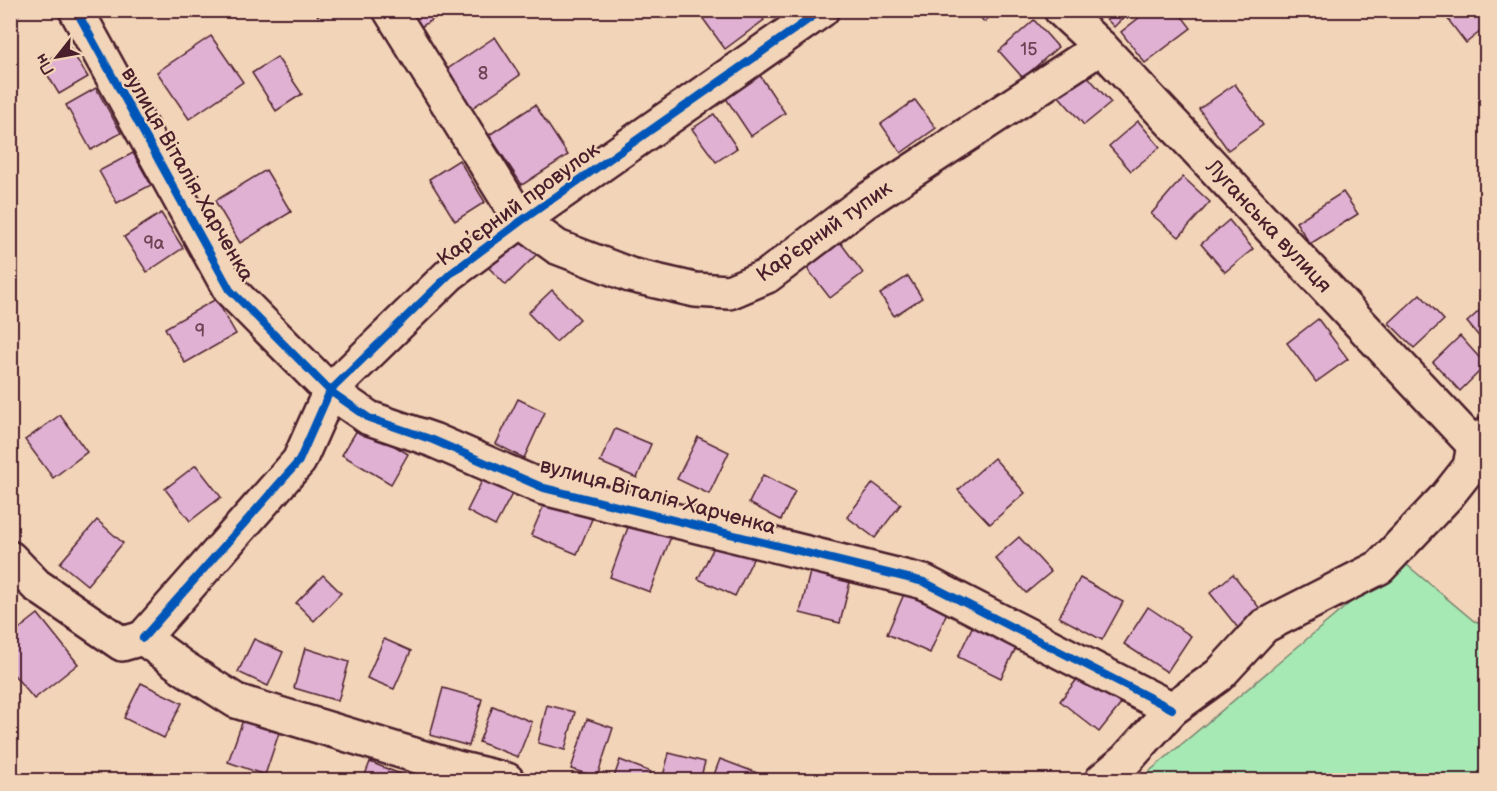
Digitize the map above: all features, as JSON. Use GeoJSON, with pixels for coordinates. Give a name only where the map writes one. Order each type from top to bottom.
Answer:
{"type":"FeatureCollection","features":[{"type":"Feature","properties":{"kind":"street","name":"вулиця Віталія Харченка"},"geometry":{"type":"LineString","coordinates":[[76,10],[230,290],[330,391],[369,418],[433,440],[544,488],[924,582],[1172,710]]}},
{"type":"Feature","properties":{"kind":"street","name":"Карʼєрний тупик"},"geometry":{"type":"LineString","coordinates":[[390,10],[521,221],[557,247],[630,275],[695,290],[729,291],[767,276],[863,203],[1101,47]]}},
{"type":"Feature","properties":{"kind":"street","name":"Карʼєрний провулок"},"geometry":{"type":"LineString","coordinates":[[144,638],[299,461],[330,391],[450,274],[521,221],[822,10]]}},
{"type":"Feature","properties":{"kind":"street","name":"Луганська вулиця"},"geometry":{"type":"LineString","coordinates":[[1061,10],[1101,47],[1480,440]]}},
{"type":"Feature","properties":{"kind":"street"},"geometry":{"type":"LineString","coordinates":[[1102,780],[1126,760],[1172,710],[1219,675],[1264,626],[1380,567],[1470,468],[1480,440]]}},
{"type":"Feature","properties":{"kind":"street"},"geometry":{"type":"LineString","coordinates":[[10,558],[36,585],[122,644],[144,638],[184,668],[236,701],[457,768],[507,780]]}},
{"type":"Feature","properties":{"kind":"green space"},"geometry":{"type":"Polygon","coordinates":[[[1401,560],[1474,621],[1486,624],[1486,780],[1139,780],[1401,560]]]}},
{"type":"Feature","properties":{"kind":"building"},"geometry":{"type":"Polygon","coordinates":[[[10,10],[25,10],[10,21],[10,10]]]}},
{"type":"Feature","properties":{"kind":"building"},"geometry":{"type":"Polygon","coordinates":[[[314,10],[327,10],[318,16],[314,10]]]}},
{"type":"Feature","properties":{"kind":"building"},"geometry":{"type":"Polygon","coordinates":[[[410,10],[447,10],[421,27],[410,10]]]}},
{"type":"Feature","properties":{"kind":"building"},"geometry":{"type":"Polygon","coordinates":[[[702,10],[757,10],[764,20],[725,49],[699,13],[702,10]]]}},
{"type":"Feature","properties":{"kind":"building"},"geometry":{"type":"Polygon","coordinates":[[[975,10],[998,10],[984,22],[975,10]]]}},
{"type":"Feature","properties":{"kind":"building"},"geometry":{"type":"Polygon","coordinates":[[[1098,10],[1131,10],[1114,27],[1098,10]]]}},
{"type":"Feature","properties":{"kind":"building"},"geometry":{"type":"Polygon","coordinates":[[[1149,10],[1177,10],[1191,28],[1145,63],[1121,32],[1149,10]]]}},
{"type":"Feature","properties":{"kind":"building"},"geometry":{"type":"Polygon","coordinates":[[[1447,10],[1486,10],[1486,27],[1466,43],[1443,13],[1447,10]]]}},
{"type":"Feature","properties":{"kind":"building"},"geometry":{"type":"Polygon","coordinates":[[[1034,20],[1058,47],[1023,78],[999,51],[1034,20]]]}},
{"type":"Feature","properties":{"kind":"building"},"geometry":{"type":"Polygon","coordinates":[[[211,36],[243,82],[189,119],[157,72],[211,36]]]}},
{"type":"Feature","properties":{"kind":"building"},"geometry":{"type":"Polygon","coordinates":[[[495,37],[520,75],[472,108],[446,70],[495,37]]]}},
{"type":"Feature","properties":{"kind":"building"},"geometry":{"type":"Polygon","coordinates":[[[69,47],[88,77],[59,94],[41,64],[69,47]]]}},
{"type":"Feature","properties":{"kind":"building"},"geometry":{"type":"Polygon","coordinates":[[[277,57],[302,94],[276,111],[252,73],[277,57]]]}},
{"type":"Feature","properties":{"kind":"building"},"geometry":{"type":"Polygon","coordinates":[[[1084,72],[1111,103],[1084,125],[1057,94],[1084,72]]]}},
{"type":"Feature","properties":{"kind":"building"},"geometry":{"type":"Polygon","coordinates":[[[759,74],[785,113],[751,136],[725,97],[759,74]]]}},
{"type":"Feature","properties":{"kind":"building"},"geometry":{"type":"Polygon","coordinates":[[[1235,84],[1263,125],[1228,150],[1199,109],[1235,84]]]}},
{"type":"Feature","properties":{"kind":"building"},"geometry":{"type":"Polygon","coordinates":[[[96,88],[121,133],[91,150],[66,105],[96,88]]]}},
{"type":"Feature","properties":{"kind":"building"},"geometry":{"type":"Polygon","coordinates":[[[915,100],[936,128],[901,153],[881,124],[915,100]]]}},
{"type":"Feature","properties":{"kind":"building"},"geometry":{"type":"Polygon","coordinates":[[[535,105],[568,155],[522,185],[489,135],[535,105]]]}},
{"type":"Feature","properties":{"kind":"building"},"geometry":{"type":"Polygon","coordinates":[[[714,114],[737,148],[716,162],[692,129],[714,114]]]}},
{"type":"Feature","properties":{"kind":"building"},"geometry":{"type":"Polygon","coordinates":[[[1138,121],[1160,147],[1131,171],[1109,146],[1138,121]]]}},
{"type":"Feature","properties":{"kind":"building"},"geometry":{"type":"Polygon","coordinates":[[[133,153],[151,185],[117,203],[99,171],[133,153]]]}},
{"type":"Feature","properties":{"kind":"building"},"geometry":{"type":"Polygon","coordinates":[[[459,160],[485,202],[455,221],[429,179],[459,160]]]}},
{"type":"Feature","properties":{"kind":"building"},"geometry":{"type":"Polygon","coordinates":[[[266,170],[291,212],[240,243],[215,201],[266,170]]]}},
{"type":"Feature","properties":{"kind":"building"},"geometry":{"type":"Polygon","coordinates":[[[1183,177],[1210,202],[1179,237],[1151,214],[1183,177]]]}},
{"type":"Feature","properties":{"kind":"building"},"geometry":{"type":"Polygon","coordinates":[[[1343,192],[1358,214],[1310,244],[1296,222],[1343,192]]]}},
{"type":"Feature","properties":{"kind":"building"},"geometry":{"type":"Polygon","coordinates":[[[161,213],[183,248],[147,272],[124,237],[161,213]]]}},
{"type":"Feature","properties":{"kind":"building"},"geometry":{"type":"Polygon","coordinates":[[[1229,220],[1253,249],[1225,272],[1201,244],[1229,220]]]}},
{"type":"Feature","properties":{"kind":"building"},"geometry":{"type":"Polygon","coordinates":[[[520,234],[538,253],[506,285],[487,266],[520,234]]]}},
{"type":"Feature","properties":{"kind":"building"},"geometry":{"type":"Polygon","coordinates":[[[837,238],[863,273],[830,298],[803,263],[837,238]]]}},
{"type":"Feature","properties":{"kind":"building"},"geometry":{"type":"Polygon","coordinates":[[[908,276],[922,298],[894,316],[880,294],[908,276]]]}},
{"type":"Feature","properties":{"kind":"building"},"geometry":{"type":"Polygon","coordinates":[[[552,290],[580,319],[556,342],[528,313],[552,290]]]}},
{"type":"Feature","properties":{"kind":"building"},"geometry":{"type":"Polygon","coordinates":[[[1420,294],[1444,320],[1414,348],[1389,323],[1420,294]]]}},
{"type":"Feature","properties":{"kind":"building"},"geometry":{"type":"Polygon","coordinates":[[[216,299],[236,334],[185,363],[165,328],[216,299]]]}},
{"type":"Feature","properties":{"kind":"building"},"geometry":{"type":"Polygon","coordinates":[[[1486,305],[1486,345],[1467,322],[1486,305]]]}},
{"type":"Feature","properties":{"kind":"building"},"geometry":{"type":"Polygon","coordinates":[[[1318,319],[1348,359],[1316,382],[1287,343],[1318,319]]]}},
{"type":"Feature","properties":{"kind":"building"},"geometry":{"type":"Polygon","coordinates":[[[1460,336],[1486,365],[1460,391],[1433,362],[1460,336]]]}},
{"type":"Feature","properties":{"kind":"building"},"geometry":{"type":"Polygon","coordinates":[[[518,399],[545,412],[524,458],[496,444],[518,399]]]}},
{"type":"Feature","properties":{"kind":"building"},"geometry":{"type":"Polygon","coordinates":[[[60,415],[87,452],[53,478],[25,440],[60,415]]]}},
{"type":"Feature","properties":{"kind":"building"},"geometry":{"type":"Polygon","coordinates":[[[360,425],[408,454],[391,484],[342,455],[360,425]]]}},
{"type":"Feature","properties":{"kind":"building"},"geometry":{"type":"Polygon","coordinates":[[[615,429],[651,444],[637,478],[600,462],[615,429]]]}},
{"type":"Feature","properties":{"kind":"building"},"geometry":{"type":"Polygon","coordinates":[[[698,437],[729,452],[709,494],[677,479],[698,437]]]}},
{"type":"Feature","properties":{"kind":"building"},"geometry":{"type":"Polygon","coordinates":[[[994,458],[1025,493],[990,524],[958,490],[994,458]]]}},
{"type":"Feature","properties":{"kind":"building"},"geometry":{"type":"Polygon","coordinates":[[[196,465],[221,497],[190,521],[165,489],[196,465]]]}},
{"type":"Feature","properties":{"kind":"building"},"geometry":{"type":"Polygon","coordinates":[[[763,475],[795,491],[781,520],[749,503],[763,475]]]}},
{"type":"Feature","properties":{"kind":"building"},"geometry":{"type":"Polygon","coordinates":[[[483,479],[512,494],[495,526],[467,511],[483,479]]]}},
{"type":"Feature","properties":{"kind":"building"},"geometry":{"type":"Polygon","coordinates":[[[873,483],[901,504],[875,538],[847,517],[873,483]]]}},
{"type":"Feature","properties":{"kind":"building"},"geometry":{"type":"Polygon","coordinates":[[[546,500],[592,519],[577,554],[531,535],[546,500]]]}},
{"type":"Feature","properties":{"kind":"building"},"geometry":{"type":"Polygon","coordinates":[[[631,519],[672,534],[650,592],[610,577],[631,519]]]}},
{"type":"Feature","properties":{"kind":"building"},"geometry":{"type":"Polygon","coordinates":[[[97,520],[123,543],[87,585],[60,563],[97,520]]]}},
{"type":"Feature","properties":{"kind":"building"},"geometry":{"type":"Polygon","coordinates":[[[1019,537],[1051,572],[1026,593],[995,558],[1019,537]]]}},
{"type":"Feature","properties":{"kind":"building"},"geometry":{"type":"Polygon","coordinates":[[[717,541],[753,559],[735,596],[698,579],[717,541]]]}},
{"type":"Feature","properties":{"kind":"building"},"geometry":{"type":"Polygon","coordinates":[[[810,572],[850,582],[840,623],[800,613],[810,572]]]}},
{"type":"Feature","properties":{"kind":"building"},"geometry":{"type":"Polygon","coordinates":[[[1233,574],[1261,610],[1238,628],[1210,593],[1233,574]]]}},
{"type":"Feature","properties":{"kind":"building"},"geometry":{"type":"Polygon","coordinates":[[[323,575],[341,593],[314,621],[296,603],[323,575]]]}},
{"type":"Feature","properties":{"kind":"building"},"geometry":{"type":"Polygon","coordinates":[[[1080,578],[1123,602],[1102,640],[1059,617],[1080,578]]]}},
{"type":"Feature","properties":{"kind":"building"},"geometry":{"type":"Polygon","coordinates":[[[904,594],[947,612],[930,653],[887,634],[904,594]]]}},
{"type":"Feature","properties":{"kind":"building"},"geometry":{"type":"Polygon","coordinates":[[[1148,607],[1191,636],[1167,672],[1124,644],[1148,607]]]}},
{"type":"Feature","properties":{"kind":"building"},"geometry":{"type":"Polygon","coordinates":[[[38,614],[78,664],[34,699],[10,670],[10,636],[38,614]]]}},
{"type":"Feature","properties":{"kind":"building"},"geometry":{"type":"Polygon","coordinates":[[[975,621],[1019,642],[1001,678],[958,657],[975,621]]]}},
{"type":"Feature","properties":{"kind":"building"},"geometry":{"type":"Polygon","coordinates":[[[254,639],[283,652],[268,686],[238,672],[254,639]]]}},
{"type":"Feature","properties":{"kind":"building"},"geometry":{"type":"Polygon","coordinates":[[[384,639],[411,651],[394,689],[367,678],[384,639]]]}},
{"type":"Feature","properties":{"kind":"building"},"geometry":{"type":"Polygon","coordinates":[[[305,648],[349,662],[338,701],[294,688],[305,648]]]}},
{"type":"Feature","properties":{"kind":"building"},"geometry":{"type":"Polygon","coordinates":[[[1082,673],[1121,704],[1099,732],[1060,701],[1082,673]]]}},
{"type":"Feature","properties":{"kind":"building"},"geometry":{"type":"Polygon","coordinates":[[[141,683],[182,703],[164,738],[124,718],[141,683]]]}},
{"type":"Feature","properties":{"kind":"building"},"geometry":{"type":"Polygon","coordinates":[[[443,688],[482,699],[469,746],[430,735],[443,688]]]}},
{"type":"Feature","properties":{"kind":"building"},"geometry":{"type":"Polygon","coordinates":[[[547,705],[575,712],[565,750],[538,743],[547,705]]]}},
{"type":"Feature","properties":{"kind":"building"},"geometry":{"type":"Polygon","coordinates":[[[493,706],[532,722],[518,757],[479,742],[493,706]]]}},
{"type":"Feature","properties":{"kind":"building"},"geometry":{"type":"Polygon","coordinates":[[[587,719],[613,728],[597,777],[571,769],[587,719]]]}},
{"type":"Feature","properties":{"kind":"building"},"geometry":{"type":"Polygon","coordinates":[[[243,720],[279,733],[265,775],[228,762],[243,720]]]}},
{"type":"Feature","properties":{"kind":"building"},"geometry":{"type":"Polygon","coordinates":[[[669,753],[705,762],[700,780],[662,780],[669,753]]]}},
{"type":"Feature","properties":{"kind":"building"},"geometry":{"type":"Polygon","coordinates":[[[720,759],[757,773],[754,780],[712,780],[720,759]]]}},
{"type":"Feature","properties":{"kind":"building"},"geometry":{"type":"Polygon","coordinates":[[[620,760],[651,772],[648,780],[613,780],[620,760]]]}},
{"type":"Feature","properties":{"kind":"building"},"geometry":{"type":"Polygon","coordinates":[[[370,762],[400,774],[397,780],[363,780],[370,762]]]}},
{"type":"Feature","properties":{"kind":"cycle path"},"geometry":{"type":"LineString","coordinates":[[76,10],[230,290],[330,391],[369,418],[433,440],[544,488],[924,582],[1172,709]]}},
{"type":"Feature","properties":{"kind":"cycle path"},"geometry":{"type":"LineString","coordinates":[[143,638],[299,461],[330,391],[450,274],[521,221],[822,10]]}}]}
